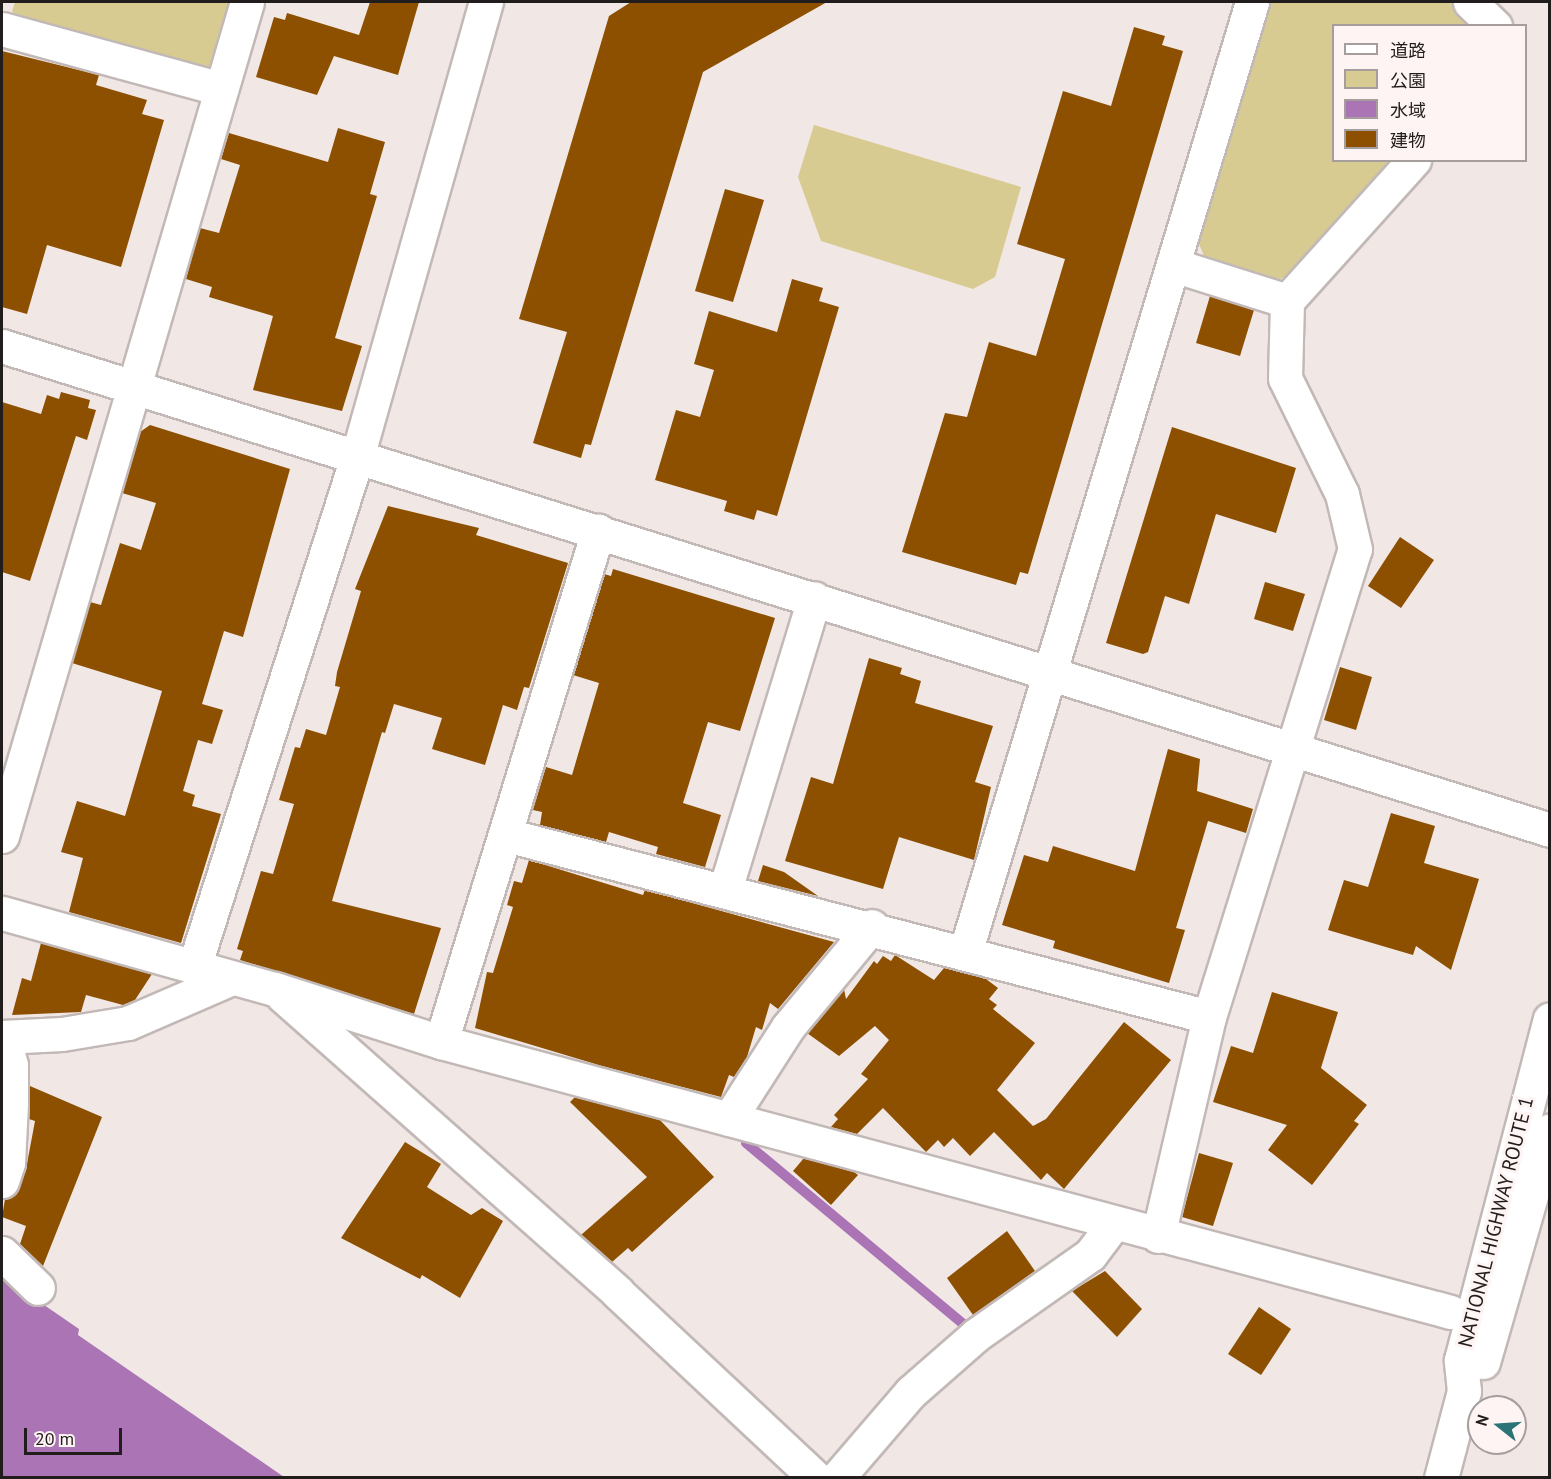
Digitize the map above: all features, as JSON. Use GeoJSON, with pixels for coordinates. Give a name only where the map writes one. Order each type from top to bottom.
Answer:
{"type":"FeatureCollection","features":[{"type":"Feature","properties":{"kind":"main road"},"geometry":{"type":"LineString","coordinates":[[2,836],[246,2]]}},
{"type":"Feature","properties":{"kind":"main road"},"geometry":{"type":"LineString","coordinates":[[194,967],[358,454],[486,2]]}},
{"type":"Feature","properties":{"kind":"main road"},"geometry":{"type":"LineString","coordinates":[[966,950],[1252,2]]}},
{"type":"Feature","properties":{"kind":"main road"},"geometry":{"type":"LineString","coordinates":[[1470,2],[1493,24]]}},
{"type":"Feature","properties":{"kind":"main road"},"geometry":{"type":"LineString","coordinates":[[2,29],[221,89]]}},
{"type":"Feature","properties":{"kind":"main road"},"geometry":{"type":"LineString","coordinates":[[1158,1236],[1209,1017],[1355,549],[1342,494],[1285,378],[1287,301],[1412,162]]}},
{"type":"Feature","properties":{"kind":"main road"},"geometry":{"type":"LineString","coordinates":[[1173,265],[1287,301]]}},
{"type":"Feature","properties":{"kind":"main road"},"geometry":{"type":"LineString","coordinates":[[2,346],[358,454],[1550,830]]}},
{"type":"Feature","properties":{"kind":"main road"},"geometry":{"type":"LineString","coordinates":[[441,1042],[507,835],[598,531]]}},
{"type":"Feature","properties":{"kind":"main road"},"geometry":{"type":"LineString","coordinates":[[725,890],[814,597]]}},
{"type":"Feature","properties":{"kind":"main road"},"geometry":{"type":"LineString","coordinates":[[507,835],[966,950],[1209,1017]]}},
{"type":"Feature","properties":{"kind":"main road"},"geometry":{"type":"LineString","coordinates":[[2,913],[275,989],[441,1042],[1113,1224],[1451,1312]]}},
{"type":"Feature","properties":{"kind":"main road"},"geometry":{"type":"LineString","coordinates":[[729,1119],[788,1027],[872,926]]}},
{"type":"Feature","properties":{"kind":"main road"},"geometry":{"type":"LineString","coordinates":[[2,1181],[8,1163],[11,1102],[11,1065],[3,1038],[128,1023],[232,978]]}},
{"type":"Feature","properties":{"kind":"main road"},"geometry":{"type":"LineString","coordinates":[[275,989],[617,1292],[816,1478]]}},
{"type":"Feature","properties":{"kind":"main road","name":"NATIONAL HIGHWAY ROUTE 1"},"geometry":{"type":"LineString","coordinates":[[1442,1478],[1464,1391],[1461,1360],[1550,1019]]}},
{"type":"Feature","properties":{"kind":"main road","name":"NATIONAL HIGHWAY ROUTE 1"},"geometry":{"type":"LineString","coordinates":[[1464,1391],[1482,1367],[1550,1130]]}},
{"type":"Feature","properties":{"kind":"main road"},"geometry":{"type":"LineString","coordinates":[[837,1478],[911,1392],[976,1335],[1090,1255],[1113,1224]]}},
{"type":"Feature","properties":{"kind":"main road"},"geometry":{"type":"LineString","coordinates":[[2,1253],[38,1288]]}},
{"type":"Feature","properties":{"kind":"green space"},"geometry":{"type":"Polygon","coordinates":[[[15,2],[231,2],[212,66],[198,72],[20,21],[12,11],[15,2]]]}},
{"type":"Feature","properties":{"kind":"green space"},"geometry":{"type":"Polygon","coordinates":[[[1271,2],[1454,2],[1477,24],[1332,24],[1332,162],[1399,162],[1297,271],[1276,281],[1205,258],[1198,242],[1271,2]]]}},
{"type":"Feature","properties":{"kind":"green space"},"geometry":{"type":"Polygon","coordinates":[[[814,125],[1021,187],[995,277],[973,289],[821,241],[798,177],[814,125]]]}},
{"type":"Feature","properties":{"kind":"water"},"geometry":{"type":"Polygon","coordinates":[[[2,1276],[79,1329],[78,1335],[284,1477],[2,1477],[2,1276]]]}},
{"type":"Feature","properties":{"kind":"building"},"geometry":{"type":"Polygon","coordinates":[[[370,2],[419,2],[398,75],[334,56],[317,95],[256,77],[274,17],[285,20],[287,13],[359,35],[370,2]]]}},
{"type":"Feature","properties":{"kind":"building"},"geometry":{"type":"Polygon","coordinates":[[[631,2],[827,2],[703,72],[591,445],[585,444],[581,458],[533,443],[567,332],[519,319],[609,16],[631,2]]]}},
{"type":"Feature","properties":{"kind":"building"},"geometry":{"type":"Polygon","coordinates":[[[1134,27],[1165,36],[1162,45],[1183,51],[1028,574],[1020,572],[1016,585],[902,552],[945,413],[967,417],[989,342],[1036,356],[1065,259],[1017,244],[1063,91],[1111,106],[1134,27]]]}},
{"type":"Feature","properties":{"kind":"building"},"geometry":{"type":"Polygon","coordinates":[[[2,51],[99,75],[96,85],[147,100],[142,114],[164,120],[121,267],[47,245],[27,314],[2,307],[2,51]]]}},
{"type":"Feature","properties":{"kind":"building"},"geometry":{"type":"Polygon","coordinates":[[[338,128],[385,142],[370,194],[377,196],[335,338],[362,346],[342,411],[253,390],[273,316],[209,297],[212,287],[186,279],[200,228],[219,233],[240,165],[221,159],[229,133],[328,162],[338,128]]]}},
{"type":"Feature","properties":{"kind":"building"},"geometry":{"type":"Polygon","coordinates":[[[725,189],[764,200],[733,302],[695,291],[725,189]]]}},
{"type":"Feature","properties":{"kind":"building"},"geometry":{"type":"Polygon","coordinates":[[[792,279],[823,288],[819,301],[839,307],[777,516],[757,510],[754,520],[724,511],[727,501],[655,480],[676,410],[700,417],[714,370],[694,364],[709,311],[777,332],[792,279]]]}},
{"type":"Feature","properties":{"kind":"building"},"geometry":{"type":"Polygon","coordinates":[[[1210,296],[1254,310],[1240,356],[1196,343],[1210,296]]]}},
{"type":"Feature","properties":{"kind":"building"},"geometry":{"type":"Polygon","coordinates":[[[61,392],[90,400],[88,408],[96,410],[87,440],[76,436],[30,581],[2,572],[2,402],[41,414],[47,395],[59,399],[61,392]]]}},
{"type":"Feature","properties":{"kind":"building"},"geometry":{"type":"Polygon","coordinates":[[[150,425],[290,469],[243,637],[224,631],[202,704],[223,710],[212,744],[198,740],[183,791],[195,795],[192,806],[221,814],[181,943],[69,912],[83,858],[61,852],[77,801],[125,816],[162,691],[72,663],[90,602],[101,605],[120,543],[141,550],[156,503],[122,493],[140,432],[150,425]]]}},
{"type":"Feature","properties":{"kind":"building"},"geometry":{"type":"Polygon","coordinates":[[[1172,427],[1296,468],[1276,533],[1216,514],[1189,604],[1165,596],[1148,652],[1143,654],[1106,643],[1172,427]]]}},
{"type":"Feature","properties":{"kind":"building"},"geometry":{"type":"Polygon","coordinates":[[[388,506],[479,528],[476,535],[568,563],[529,688],[524,687],[517,710],[503,705],[485,765],[432,749],[442,718],[394,704],[385,733],[382,732],[332,901],[441,928],[414,1014],[240,960],[243,951],[237,949],[261,871],[273,874],[294,804],[279,800],[295,747],[300,748],[306,729],[326,735],[340,687],[335,686],[337,672],[361,591],[355,589],[388,506]]]}},
{"type":"Feature","properties":{"kind":"building"},"geometry":{"type":"Polygon","coordinates":[[[1400,537],[1434,560],[1401,608],[1368,586],[1400,537]]]}},
{"type":"Feature","properties":{"kind":"building"},"geometry":{"type":"Polygon","coordinates":[[[613,569],[775,618],[740,731],[708,722],[683,803],[721,815],[705,867],[656,854],[658,847],[609,832],[606,842],[540,825],[542,812],[533,810],[546,767],[572,775],[599,683],[573,675],[604,574],[611,576],[613,569]]]}},
{"type":"Feature","properties":{"kind":"building"},"geometry":{"type":"Polygon","coordinates":[[[1265,582],[1305,594],[1293,631],[1254,619],[1265,582]]]}},
{"type":"Feature","properties":{"kind":"building"},"geometry":{"type":"Polygon","coordinates":[[[869,658],[902,668],[900,674],[921,681],[915,703],[993,726],[975,782],[991,787],[974,860],[899,837],[883,889],[785,861],[811,777],[833,784],[869,658]]]}},
{"type":"Feature","properties":{"kind":"building"},"geometry":{"type":"Polygon","coordinates":[[[1340,667],[1372,677],[1356,730],[1324,720],[1340,667]]]}},
{"type":"Feature","properties":{"kind":"building"},"geometry":{"type":"Polygon","coordinates":[[[1168,749],[1200,759],[1197,791],[1253,809],[1246,833],[1208,821],[1176,928],[1185,930],[1169,983],[1053,948],[1055,941],[1002,925],[1024,855],[1048,862],[1053,846],[1135,871],[1168,749]]]}},
{"type":"Feature","properties":{"kind":"building"},"geometry":{"type":"Polygon","coordinates":[[[1391,813],[1435,826],[1424,863],[1479,879],[1451,970],[1416,946],[1413,955],[1328,930],[1344,880],[1368,887],[1391,813]]]}},
{"type":"Feature","properties":{"kind":"building"},"geometry":{"type":"Polygon","coordinates":[[[529,860],[643,895],[645,890],[834,942],[778,1009],[770,1003],[762,1030],[756,1027],[747,1057],[734,1077],[729,1075],[721,1097],[602,1066],[475,1028],[487,972],[493,973],[513,907],[507,905],[514,881],[522,883],[529,860]]]}},
{"type":"Feature","properties":{"kind":"building"},"geometry":{"type":"Polygon","coordinates":[[[763,865],[784,872],[818,896],[758,881],[763,865]]]}},
{"type":"Feature","properties":{"kind":"building"},"geometry":{"type":"Polygon","coordinates":[[[41,943],[152,974],[135,1000],[123,1005],[86,995],[81,1012],[12,1015],[22,978],[31,981],[41,943]]]}},
{"type":"Feature","properties":{"kind":"building"},"geometry":{"type":"Polygon","coordinates":[[[895,955],[934,980],[944,968],[986,979],[998,988],[989,999],[997,1005],[993,1009],[1035,1043],[997,1090],[1033,1126],[1046,1119],[1124,1022],[1171,1060],[1064,1189],[1047,1173],[1041,1180],[994,1132],[970,1156],[953,1138],[944,1147],[938,1140],[926,1152],[883,1108],[857,1134],[831,1127],[838,1119],[834,1115],[868,1079],[861,1074],[889,1040],[875,1026],[839,1056],[807,1033],[844,989],[846,999],[874,961],[877,964],[883,956],[891,961],[895,955]]]}},
{"type":"Feature","properties":{"kind":"building"},"geometry":{"type":"Polygon","coordinates":[[[1272,992],[1338,1012],[1321,1068],[1367,1105],[1354,1121],[1359,1124],[1312,1185],[1268,1150],[1287,1125],[1213,1102],[1231,1046],[1253,1053],[1272,992]]]}},
{"type":"Feature","properties":{"kind":"building"},"geometry":{"type":"Polygon","coordinates":[[[30,1086],[102,1117],[43,1266],[20,1244],[26,1226],[2,1217],[5,1199],[15,1195],[26,1169],[35,1121],[29,1119],[30,1086]]]}},
{"type":"Feature","properties":{"kind":"building"},"geometry":{"type":"Polygon","coordinates":[[[575,1097],[660,1120],[714,1177],[632,1252],[628,1248],[612,1262],[581,1235],[647,1177],[570,1102],[575,1097]]]}},
{"type":"Feature","properties":{"kind":"building"},"geometry":{"type":"Polygon","coordinates":[[[405,1142],[441,1164],[427,1187],[471,1215],[482,1208],[503,1221],[460,1298],[422,1275],[420,1279],[341,1238],[405,1142]]]}},
{"type":"Feature","properties":{"kind":"building"},"geometry":{"type":"Polygon","coordinates":[[[1199,1153],[1233,1163],[1213,1226],[1182,1217],[1199,1153]]]}},
{"type":"Feature","properties":{"kind":"building"},"geometry":{"type":"Polygon","coordinates":[[[804,1158],[858,1175],[831,1205],[793,1171],[804,1158]]]}},
{"type":"Feature","properties":{"kind":"building"},"geometry":{"type":"Polygon","coordinates":[[[1007,1231],[1035,1271],[973,1315],[947,1278],[1007,1231]]]}},
{"type":"Feature","properties":{"kind":"building"},"geometry":{"type":"Polygon","coordinates":[[[1105,1271],[1142,1309],[1117,1337],[1072,1291],[1105,1271]]]}},
{"type":"Feature","properties":{"kind":"building"},"geometry":{"type":"Polygon","coordinates":[[[1259,1307],[1291,1329],[1261,1375],[1228,1354],[1259,1307]]]}},
{"type":"Feature","properties":{"kind":"waterway"},"geometry":{"type":"LineString","coordinates":[[746,1143],[972,1331]]}}]}
